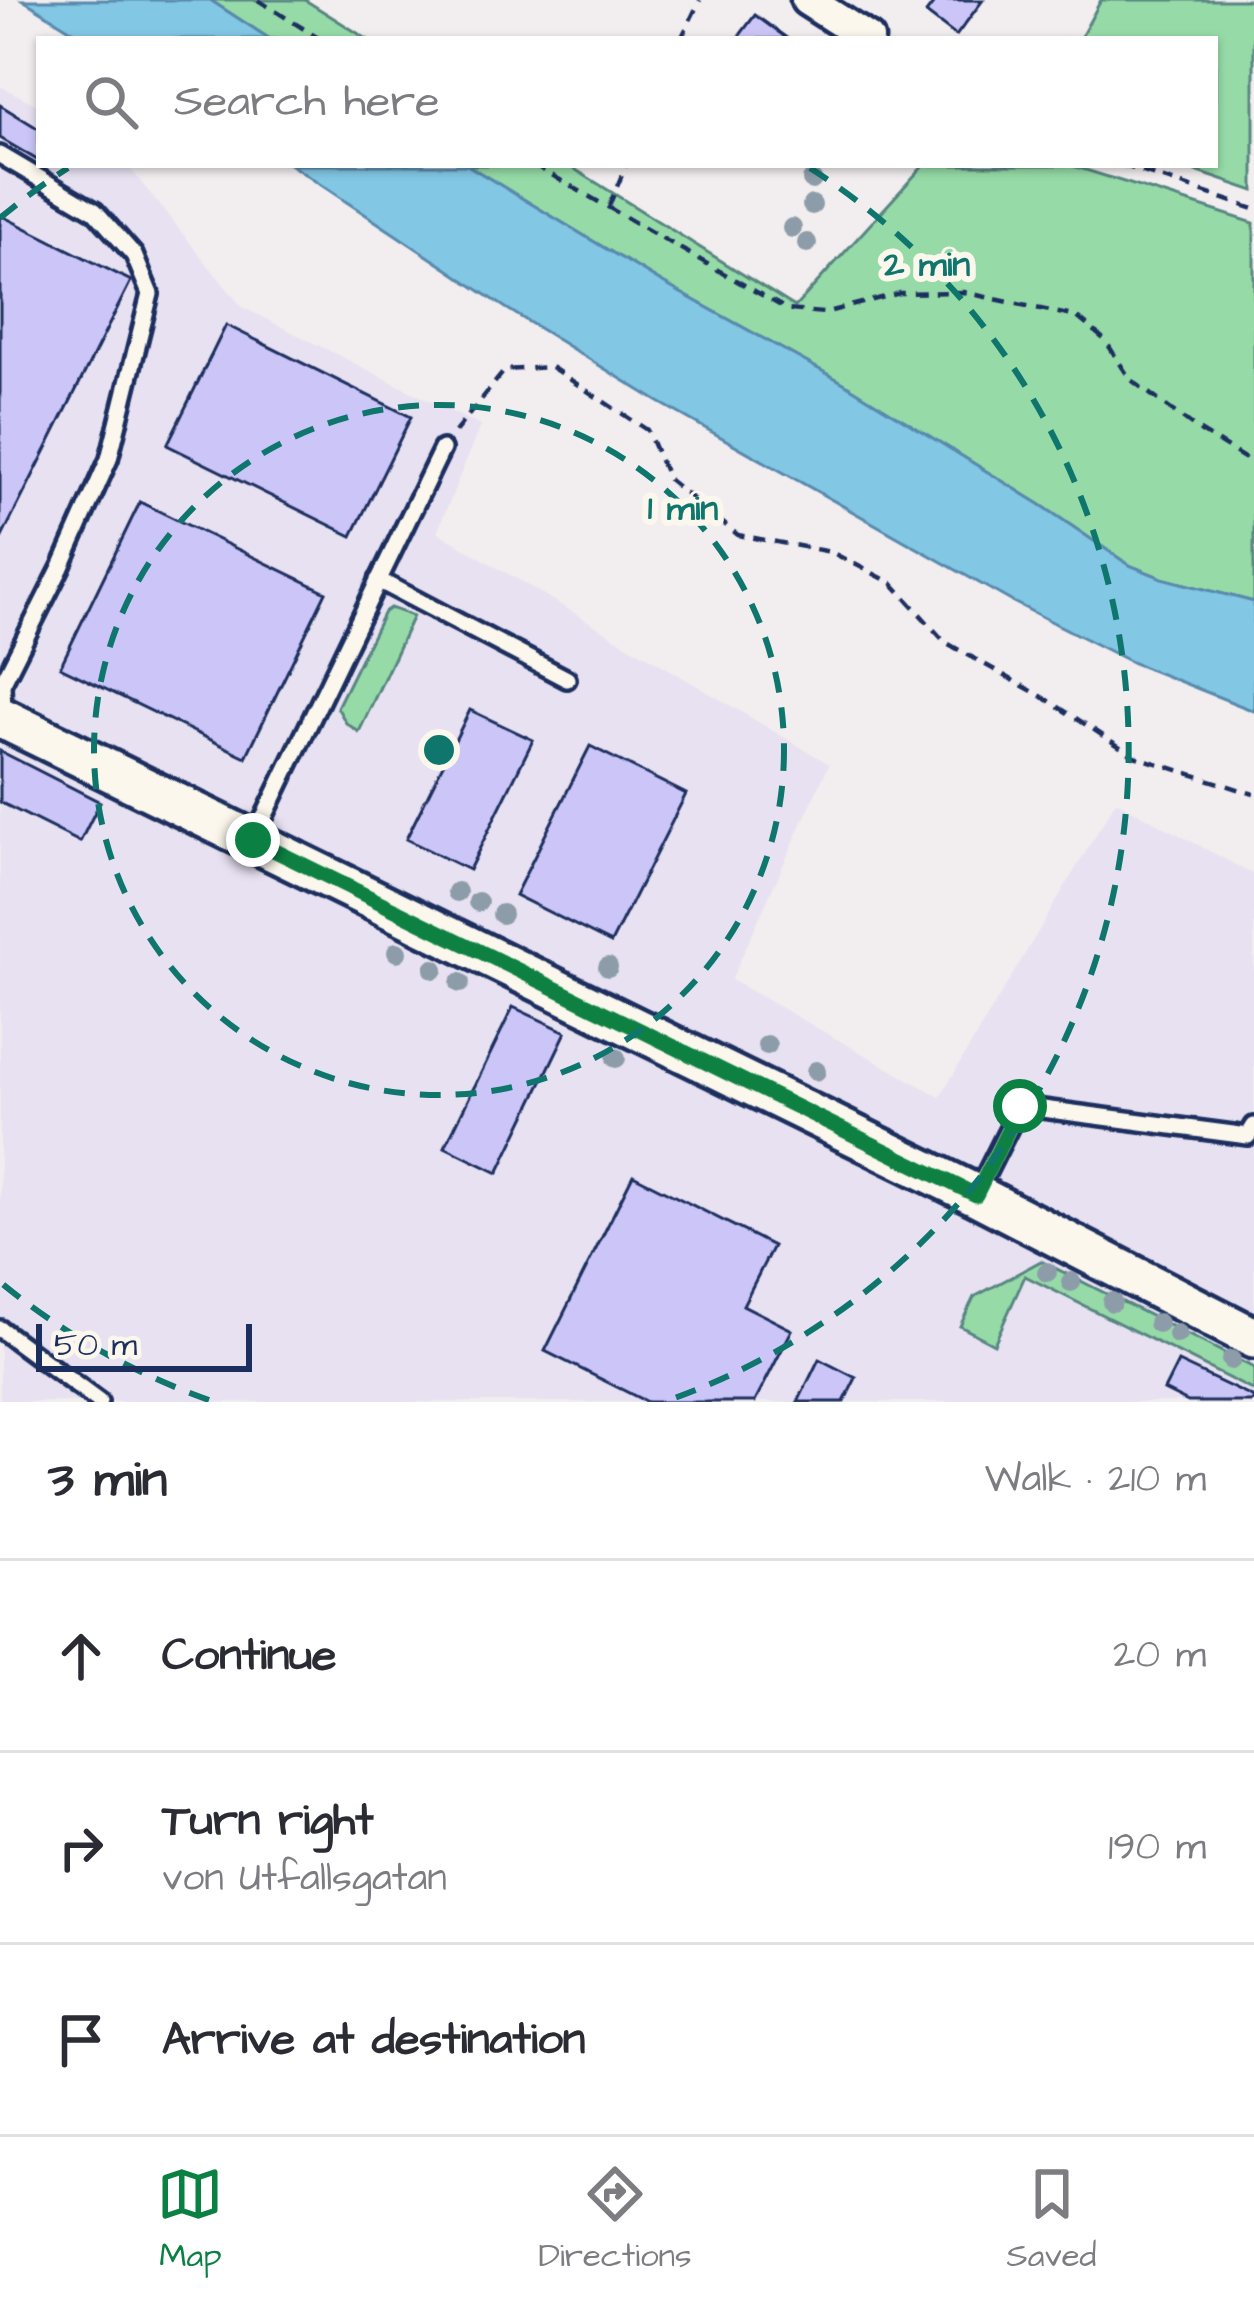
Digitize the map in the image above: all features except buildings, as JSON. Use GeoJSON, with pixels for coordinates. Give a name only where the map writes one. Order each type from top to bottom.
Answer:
{"type":"FeatureCollection","features":[{"type":"Feature","properties":{"kind":"street"},"geometry":{"type":"LineString","coordinates":[[807,0],[863,36]]}},
{"type":"Feature","properties":{"kind":"street"},"geometry":{"type":"LineString","coordinates":[[2,718],[976,1195],[1254,1338]]}},
{"type":"Feature","properties":{"kind":"lane"},"geometry":{"type":"LineString","coordinates":[[0,155],[95,211],[134,255],[150,295],[109,459],[2,684],[2,718]]}},
{"type":"Feature","properties":{"kind":"lane"},"geometry":{"type":"LineString","coordinates":[[253,840],[442,449]]}},
{"type":"Feature","properties":{"kind":"lane"},"geometry":{"type":"LineString","coordinates":[[378,580],[567,679]]}},
{"type":"Feature","properties":{"kind":"lane"},"geometry":{"type":"LineString","coordinates":[[976,1195],[1020,1106],[1252,1134]]}},
{"type":"Feature","properties":{"kind":"lane"},"geometry":{"type":"LineString","coordinates":[[0,1329],[99,1402]]}},
{"type":"Feature","properties":{"kind":"path"},"geometry":{"type":"LineString","coordinates":[[258,0],[315,36]]}},
{"type":"Feature","properties":{"kind":"path"},"geometry":{"type":"LineString","coordinates":[[682,36],[700,0]]}},
{"type":"Feature","properties":{"kind":"path"},"geometry":{"type":"LineString","coordinates":[[539,168],[788,310],[824,314],[900,293],[963,292],[1077,317],[1106,340],[1130,379],[1198,430],[1254,464]]}},
{"type":"Feature","properties":{"kind":"path"},"geometry":{"type":"LineString","coordinates":[[609,206],[625,168]]}},
{"type":"Feature","properties":{"kind":"path"},"geometry":{"type":"LineString","coordinates":[[1131,168],[1254,209]]}},
{"type":"Feature","properties":{"kind":"path"},"geometry":{"type":"LineString","coordinates":[[442,449],[505,370],[551,367],[647,430],[668,479],[738,535],[831,552],[851,562],[892,583],[945,641],[1134,756],[1254,794]]}},
{"type":"Feature","properties":{"kind":"shaded area"},"geometry":{"type":"Polygon","coordinates":[[[0,86],[36,104],[36,168],[129,168],[242,307],[480,426],[437,532],[829,764],[731,980],[940,1097],[1116,801],[1254,875],[1254,1402],[0,1402],[0,86]]]}},
{"type":"Feature","properties":{"kind":"green space"},"geometry":{"type":"Polygon","coordinates":[[[210,0],[305,0],[362,36],[265,36],[210,0]]]}},
{"type":"Feature","properties":{"kind":"green space"},"geometry":{"type":"Polygon","coordinates":[[[1101,0],[1254,0],[1254,191],[1187,168],[1218,168],[1218,36],[1082,36],[1101,0]]]}},
{"type":"Feature","properties":{"kind":"green space"},"geometry":{"type":"Polygon","coordinates":[[[472,168],[573,168],[795,307],[921,168],[1080,168],[1254,223],[1254,602],[1129,565],[842,382],[661,282],[472,168]]]}},
{"type":"Feature","properties":{"kind":"green space"},"geometry":{"type":"Polygon","coordinates":[[[390,608],[413,616],[359,732],[346,723],[337,707],[390,608]]]}},
{"type":"Feature","properties":{"kind":"green space"},"geometry":{"type":"Polygon","coordinates":[[[1041,1261],[1254,1368],[1254,1391],[1025,1276],[994,1344],[960,1326],[974,1297],[1041,1261]]]}},
{"type":"Feature","properties":{"kind":"water"},"geometry":{"type":"Polygon","coordinates":[[[23,0],[210,0],[265,36],[81,36],[23,0]]]}},
{"type":"Feature","properties":{"kind":"water"},"geometry":{"type":"Polygon","coordinates":[[[296,168],[472,168],[661,282],[842,382],[1129,565],[1254,602],[1254,711],[1133,663],[1011,601],[657,401],[506,308],[296,168]]]}},
{"type":"Feature","properties":{"kind":"route"},"geometry":{"type":"LineString","coordinates":[[253,840],[976,1195],[1020,1106]]}}]}
